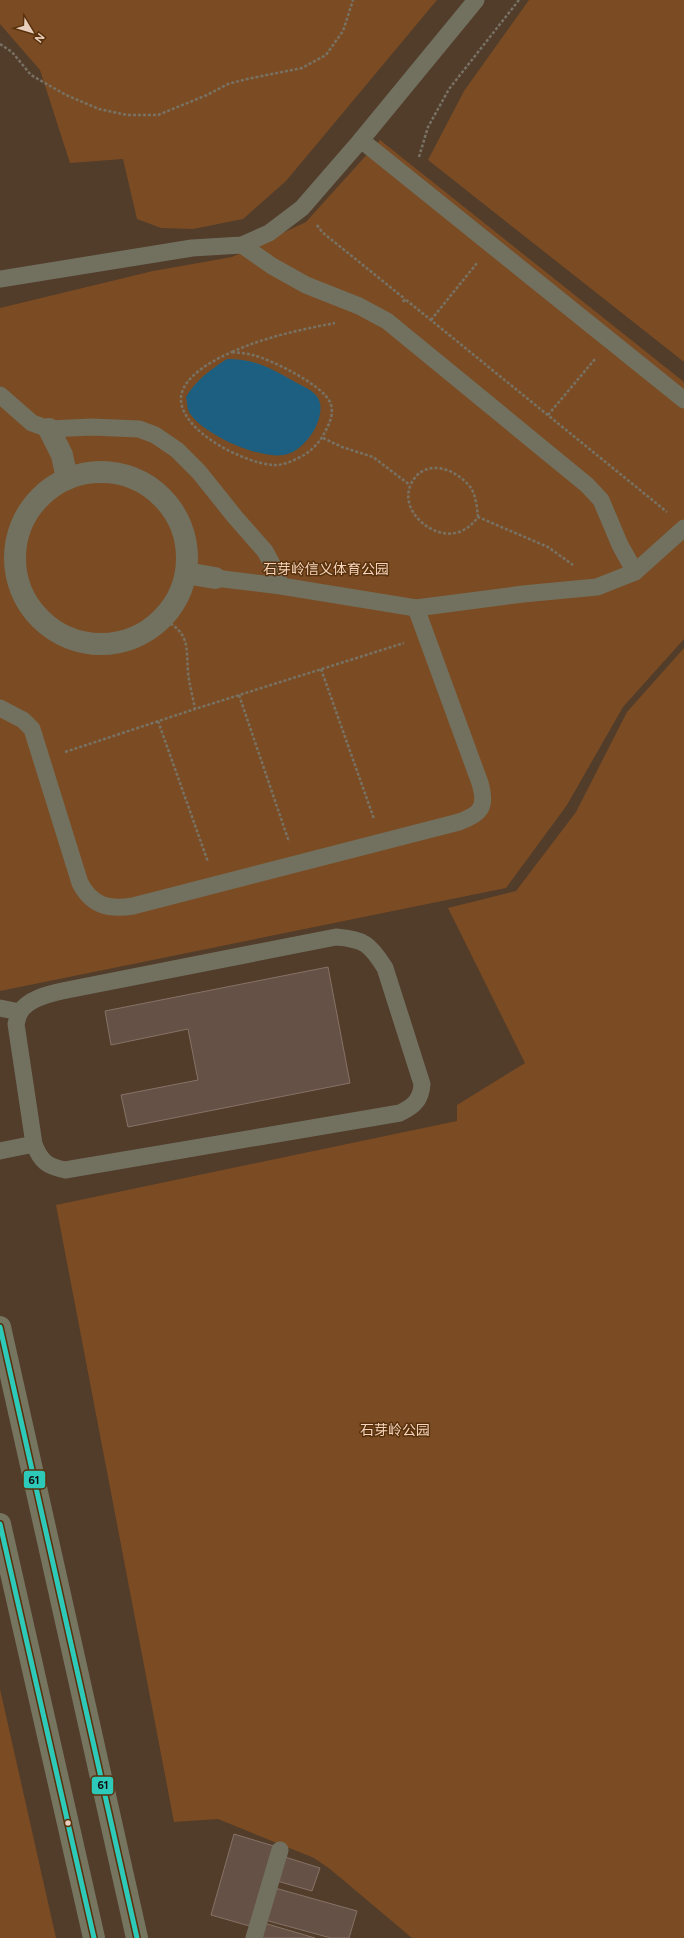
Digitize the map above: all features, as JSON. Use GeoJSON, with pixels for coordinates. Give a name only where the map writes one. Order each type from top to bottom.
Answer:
{"type":"FeatureCollection","features":[{"type":"Feature","properties":{"kind":"main road"},"geometry":{"type":"LineString","coordinates":[[0,1327],[136,1938]]}},
{"type":"Feature","properties":{"kind":"main road"},"geometry":{"type":"LineString","coordinates":[[0,1524],[94,1938]]}},
{"type":"Feature","properties":{"kind":"street"},"geometry":{"type":"LineString","coordinates":[[49,429],[62,456],[67,479]]}},
{"type":"Feature","properties":{"kind":"street"},"geometry":{"type":"LineString","coordinates":[[89,472],[117,473],[144,482],[165,499],[181,522],[188,550],[186,572],[185,579],[173,607],[152,628],[126,642],[96,646],[68,639],[42,624],[24,600],[15,574],[15,546],[23,519],[40,496],[62,480],[67,479],[89,472]]}},
{"type":"Feature","properties":{"kind":"street"},"geometry":{"type":"LineString","coordinates":[[186,572],[215,578]]}},
{"type":"Feature","properties":{"kind":"lane"},"geometry":{"type":"LineString","coordinates":[[0,279],[192,248],[242,244],[269,234],[302,208],[361,140],[476,0]]}},
{"type":"Feature","properties":{"kind":"lane"},"geometry":{"type":"LineString","coordinates":[[361,140],[684,400]]}},
{"type":"Feature","properties":{"kind":"lane"},"geometry":{"type":"LineString","coordinates":[[242,244],[272,266],[306,285],[359,306],[387,321],[587,485],[601,500],[620,545],[635,572]]}},
{"type":"Feature","properties":{"kind":"lane"},"geometry":{"type":"LineString","coordinates":[[0,395],[32,423],[49,429],[92,427],[139,429],[156,435],[172,446],[199,472],[235,518],[265,551],[281,586]]}},
{"type":"Feature","properties":{"kind":"lane"},"geometry":{"type":"LineString","coordinates":[[215,578],[281,586],[416,608],[523,594],[597,587],[635,572],[684,528]]}},
{"type":"Feature","properties":{"kind":"lane"},"geometry":{"type":"LineString","coordinates":[[0,708],[23,720],[32,729],[80,883],[86,894],[95,901],[118,908],[382,842],[473,817],[480,810],[483,803],[480,783],[416,608]]}},
{"type":"Feature","properties":{"kind":"lane"},"geometry":{"type":"LineString","coordinates":[[336,937],[361,941],[375,952],[385,968],[422,1084],[421,1096],[413,1106],[400,1113],[65,1170],[49,1166],[39,1155],[34,1144],[16,1024],[20,1012],[31,1002],[46,994],[336,937]]}},
{"type":"Feature","properties":{"kind":"lane"},"geometry":{"type":"LineString","coordinates":[[0,1008],[20,1012]]}},
{"type":"Feature","properties":{"kind":"lane"},"geometry":{"type":"LineString","coordinates":[[0,1151],[34,1144]]}},
{"type":"Feature","properties":{"kind":"lane"},"geometry":{"type":"LineString","coordinates":[[254,1938],[280,1850]]}},
{"type":"Feature","properties":{"kind":"path"},"geometry":{"type":"LineString","coordinates":[[0,44],[12,52],[31,75],[66,95],[98,109],[127,115],[158,115],[228,84],[302,68],[326,56],[343,31],[353,0]]}},
{"type":"Feature","properties":{"kind":"path"},"geometry":{"type":"LineString","coordinates":[[418,160],[428,127],[449,89],[519,0]]}},
{"type":"Feature","properties":{"kind":"path"},"geometry":{"type":"LineString","coordinates":[[302,208],[314,218],[322,232],[405,299]]}},
{"type":"Feature","properties":{"kind":"path"},"geometry":{"type":"LineString","coordinates":[[431,320],[492,245]]}},
{"type":"Feature","properties":{"kind":"path"},"geometry":{"type":"LineString","coordinates":[[548,415],[610,341]]}},
{"type":"Feature","properties":{"kind":"path"},"geometry":{"type":"LineString","coordinates":[[232,352],[254,355],[302,377],[318,388],[330,402],[332,418],[323,438],[311,450],[295,460],[274,465],[254,461],[225,449],[204,434],[191,422],[183,410],[181,396],[188,381],[203,367],[218,358],[232,352]]}},
{"type":"Feature","properties":{"kind":"path"},"geometry":{"type":"LineString","coordinates":[[323,438],[342,447],[373,457],[410,485]]}},
{"type":"Feature","properties":{"kind":"path"},"geometry":{"type":"LineString","coordinates":[[432,468],[445,469],[456,473],[471,489],[477,504],[478,517],[471,526],[458,532],[442,532],[425,526],[413,514],[408,499],[410,485],[418,475],[432,468]]}},
{"type":"Feature","properties":{"kind":"path"},"geometry":{"type":"LineString","coordinates":[[478,517],[548,547],[578,568],[597,587]]}},
{"type":"Feature","properties":{"kind":"path"},"geometry":{"type":"LineString","coordinates":[[162,618],[172,624],[185,638],[188,650],[188,673],[195,709]]}},
{"type":"Feature","properties":{"kind":"path"},"geometry":{"type":"LineString","coordinates":[[42,759],[426,636]]}},
{"type":"Feature","properties":{"kind":"path"},"geometry":{"type":"LineString","coordinates":[[321,669],[382,842]]}},
{"type":"Feature","properties":{"kind":"path"},"geometry":{"type":"LineString","coordinates":[[239,695],[296,864]]}},
{"type":"Feature","properties":{"kind":"path"},"geometry":{"type":"LineString","coordinates":[[158,721],[216,884]]}},
{"type":"Feature","properties":{"kind":"green space"},"geometry":{"type":"Polygon","coordinates":[[[0,0],[437,0],[286,181],[243,219],[193,229],[161,228],[137,219],[123,159],[70,163],[40,70],[0,24],[0,0]]]}},
{"type":"Feature","properties":{"kind":"green space"},"geometry":{"type":"Polygon","coordinates":[[[529,0],[684,0],[684,362],[428,160],[464,91],[529,0]]]}},
{"type":"Feature","properties":{"kind":"green space","name":"石芽岭信义体育公园"},"geometry":{"type":"Polygon","coordinates":[[[380,140],[684,382],[684,639],[623,707],[567,805],[506,888],[0,991],[0,308],[153,271],[232,257],[306,222],[380,140]]]}},
{"type":"Feature","properties":{"kind":"green space","name":"石芽岭公园"},"geometry":{"type":"Polygon","coordinates":[[[684,648],[684,1938],[412,1938],[330,1869],[314,1858],[218,1819],[174,1822],[56,1205],[457,1121],[457,1105],[525,1063],[448,908],[516,891],[576,812],[627,712],[684,648]]]}},
{"type":"Feature","properties":{"kind":"green space"},"geometry":{"type":"Polygon","coordinates":[[[0,1689],[56,1938],[0,1938],[0,1689]]]}},
{"type":"Feature","properties":{"kind":"water"},"geometry":{"type":"Polygon","coordinates":[[[227,359],[237,359],[262,365],[278,372],[316,395],[320,403],[319,419],[310,436],[298,449],[283,455],[272,455],[246,449],[206,429],[189,412],[186,397],[194,385],[227,359]]]}},
{"type":"Feature","properties":{"kind":"building"},"geometry":{"type":"Polygon","coordinates":[[[328,967],[350,1083],[128,1127],[121,1095],[198,1080],[188,1029],[111,1045],[105,1011],[328,967]]]}},
{"type":"Feature","properties":{"kind":"building"},"geometry":{"type":"Polygon","coordinates":[[[234,1834],[277,1847],[253,1927],[211,1915],[234,1834]]]}},
{"type":"Feature","properties":{"kind":"building"},"geometry":{"type":"Polygon","coordinates":[[[285,1857],[320,1868],[312,1891],[277,1881],[285,1857]]]}},
{"type":"Feature","properties":{"kind":"building"},"geometry":{"type":"Polygon","coordinates":[[[275,1888],[357,1911],[349,1938],[331,1938],[265,1920],[275,1888]]]}},
{"type":"Feature","properties":{"kind":"building"},"geometry":{"type":"Polygon","coordinates":[[[264,1923],[315,1938],[260,1938],[264,1923]]]}},
{"type":"Feature","properties":{"kind":"transit line","name":"61"},"geometry":{"type":"LineString","coordinates":[[0,1327],[137,1938]]}},
{"type":"Feature","properties":{"kind":"transit line","name":"61"},"geometry":{"type":"LineString","coordinates":[[0,1524],[94,1938]]}}]}
